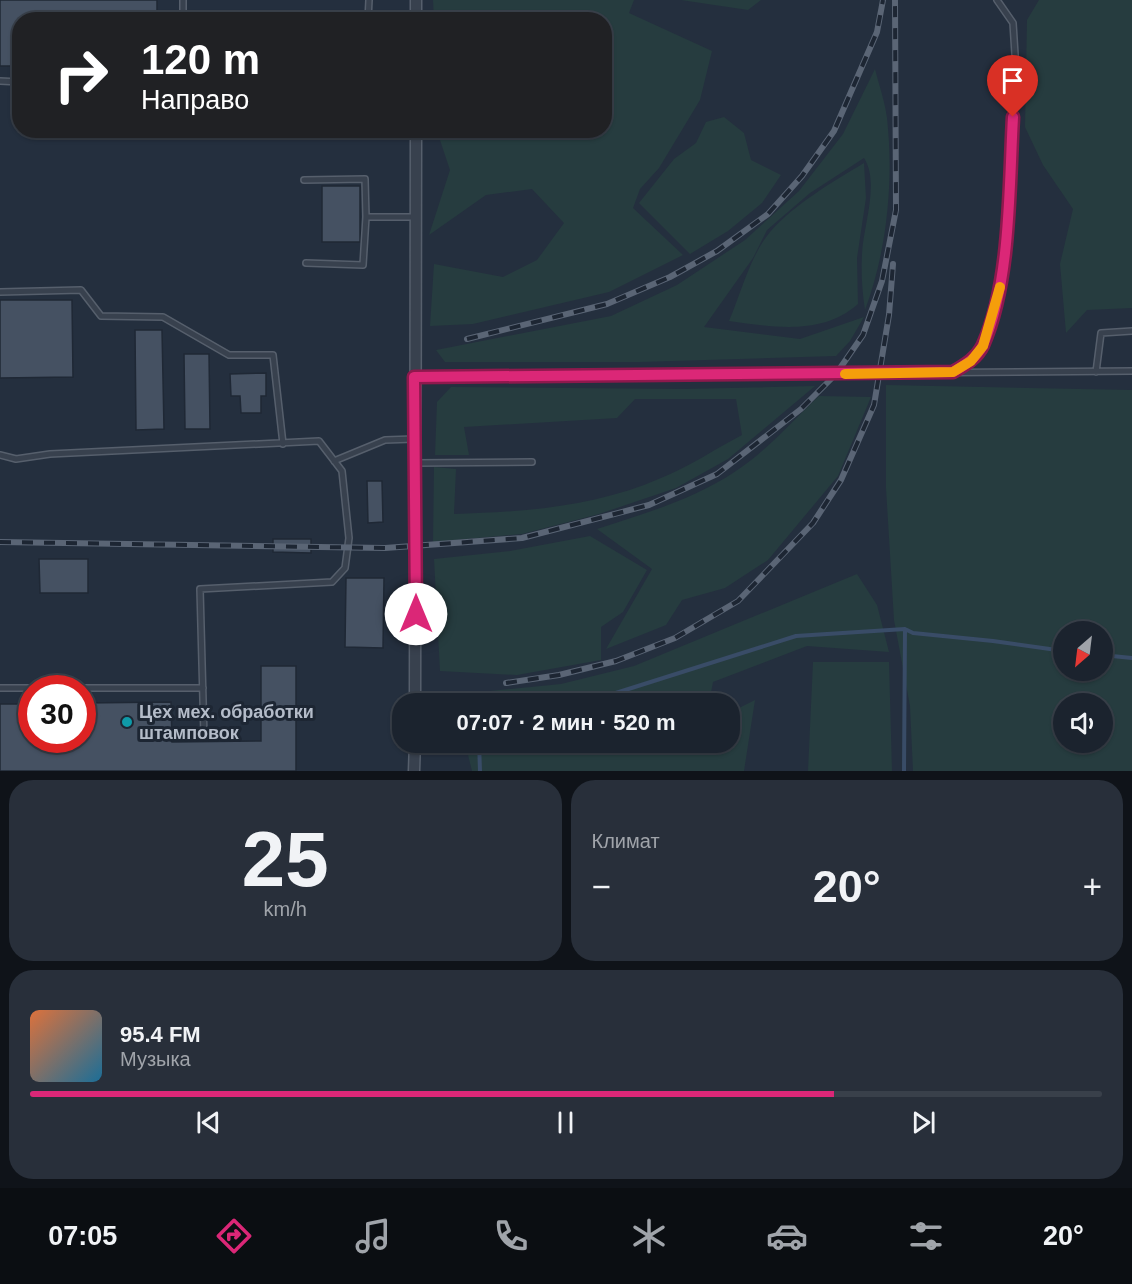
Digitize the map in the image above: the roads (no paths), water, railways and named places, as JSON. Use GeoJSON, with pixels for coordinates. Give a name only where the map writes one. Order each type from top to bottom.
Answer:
{"type":"FeatureCollection","features":[{"type":"Feature","properties":{"kind":"street"},"geometry":{"type":"LineString","coordinates":[[415,693],[416,138]]}},
{"type":"Feature","properties":{"kind":"street"},"geometry":{"type":"LineString","coordinates":[[414,771],[415,753]]}},
{"type":"Feature","properties":{"kind":"lane"},"geometry":{"type":"LineString","coordinates":[[953,372],[971,361],[983,346],[1001,285],[1016,70],[1013,24],[997,0]]}},
{"type":"Feature","properties":{"kind":"lane"},"geometry":{"type":"LineString","coordinates":[[304,180],[365,179],[366,217],[363,265],[306,263]]}},
{"type":"Feature","properties":{"kind":"lane"},"geometry":{"type":"LineString","coordinates":[[366,217],[416,218]]}},
{"type":"Feature","properties":{"kind":"lane"},"geometry":{"type":"LineString","coordinates":[[0,292],[81,290],[101,316],[163,317],[229,355],[273,355],[283,444]]}},
{"type":"Feature","properties":{"kind":"lane"},"geometry":{"type":"LineString","coordinates":[[1096,372],[1101,333],[1132,331]]}},
{"type":"Feature","properties":{"kind":"lane"},"geometry":{"type":"LineString","coordinates":[[414,377],[1132,371]]}},
{"type":"Feature","properties":{"kind":"lane"},"geometry":{"type":"LineString","coordinates":[[334,461],[385,440],[414,439]]}},
{"type":"Feature","properties":{"kind":"lane"},"geometry":{"type":"LineString","coordinates":[[0,455],[16,459],[50,454],[319,441],[342,471],[349,538],[345,568],[332,582],[200,589],[204,737]]}},
{"type":"Feature","properties":{"kind":"lane"},"geometry":{"type":"LineString","coordinates":[[415,463],[532,462]]}},
{"type":"Feature","properties":{"kind":"lane"},"geometry":{"type":"LineString","coordinates":[[0,688],[203,688]]}},
{"type":"Feature","properties":{"kind":"waterway"},"geometry":{"type":"LineString","coordinates":[[616,693],[796,636],[905,629],[913,633],[1053,649]]}},
{"type":"Feature","properties":{"kind":"waterway"},"geometry":{"type":"LineString","coordinates":[[904,771],[905,629]]}},
{"type":"Feature","properties":{"kind":"waterway"},"geometry":{"type":"LineString","coordinates":[[1113,656],[1132,658]]}},
{"type":"Feature","properties":{"kind":"waterway"},"geometry":{"type":"LineString","coordinates":[[479,753],[480,771]]}},
{"type":"Feature","properties":{"kind":"railway"},"geometry":{"type":"LineString","coordinates":[[467,339],[607,304],[670,277],[717,251],[768,214],[802,176],[834,131],[877,32],[883,0]]}},
{"type":"Feature","properties":{"kind":"railway"},"geometry":{"type":"LineString","coordinates":[[0,542],[385,548],[522,538],[649,505],[717,474],[801,409],[836,374],[863,335],[882,281],[896,210],[895,0]]}},
{"type":"Feature","properties":{"kind":"railway"},"geometry":{"type":"LineString","coordinates":[[506,683],[559,675],[616,661],[675,638],[738,601],[813,523],[841,480],[874,405],[889,315],[893,264]]}},
{"type":"Feature","properties":{"kind":"place","name":"Цех мех. обработки штамповок"},"geometry":{"type":"Point","coordinates":[127,722]}}]}
